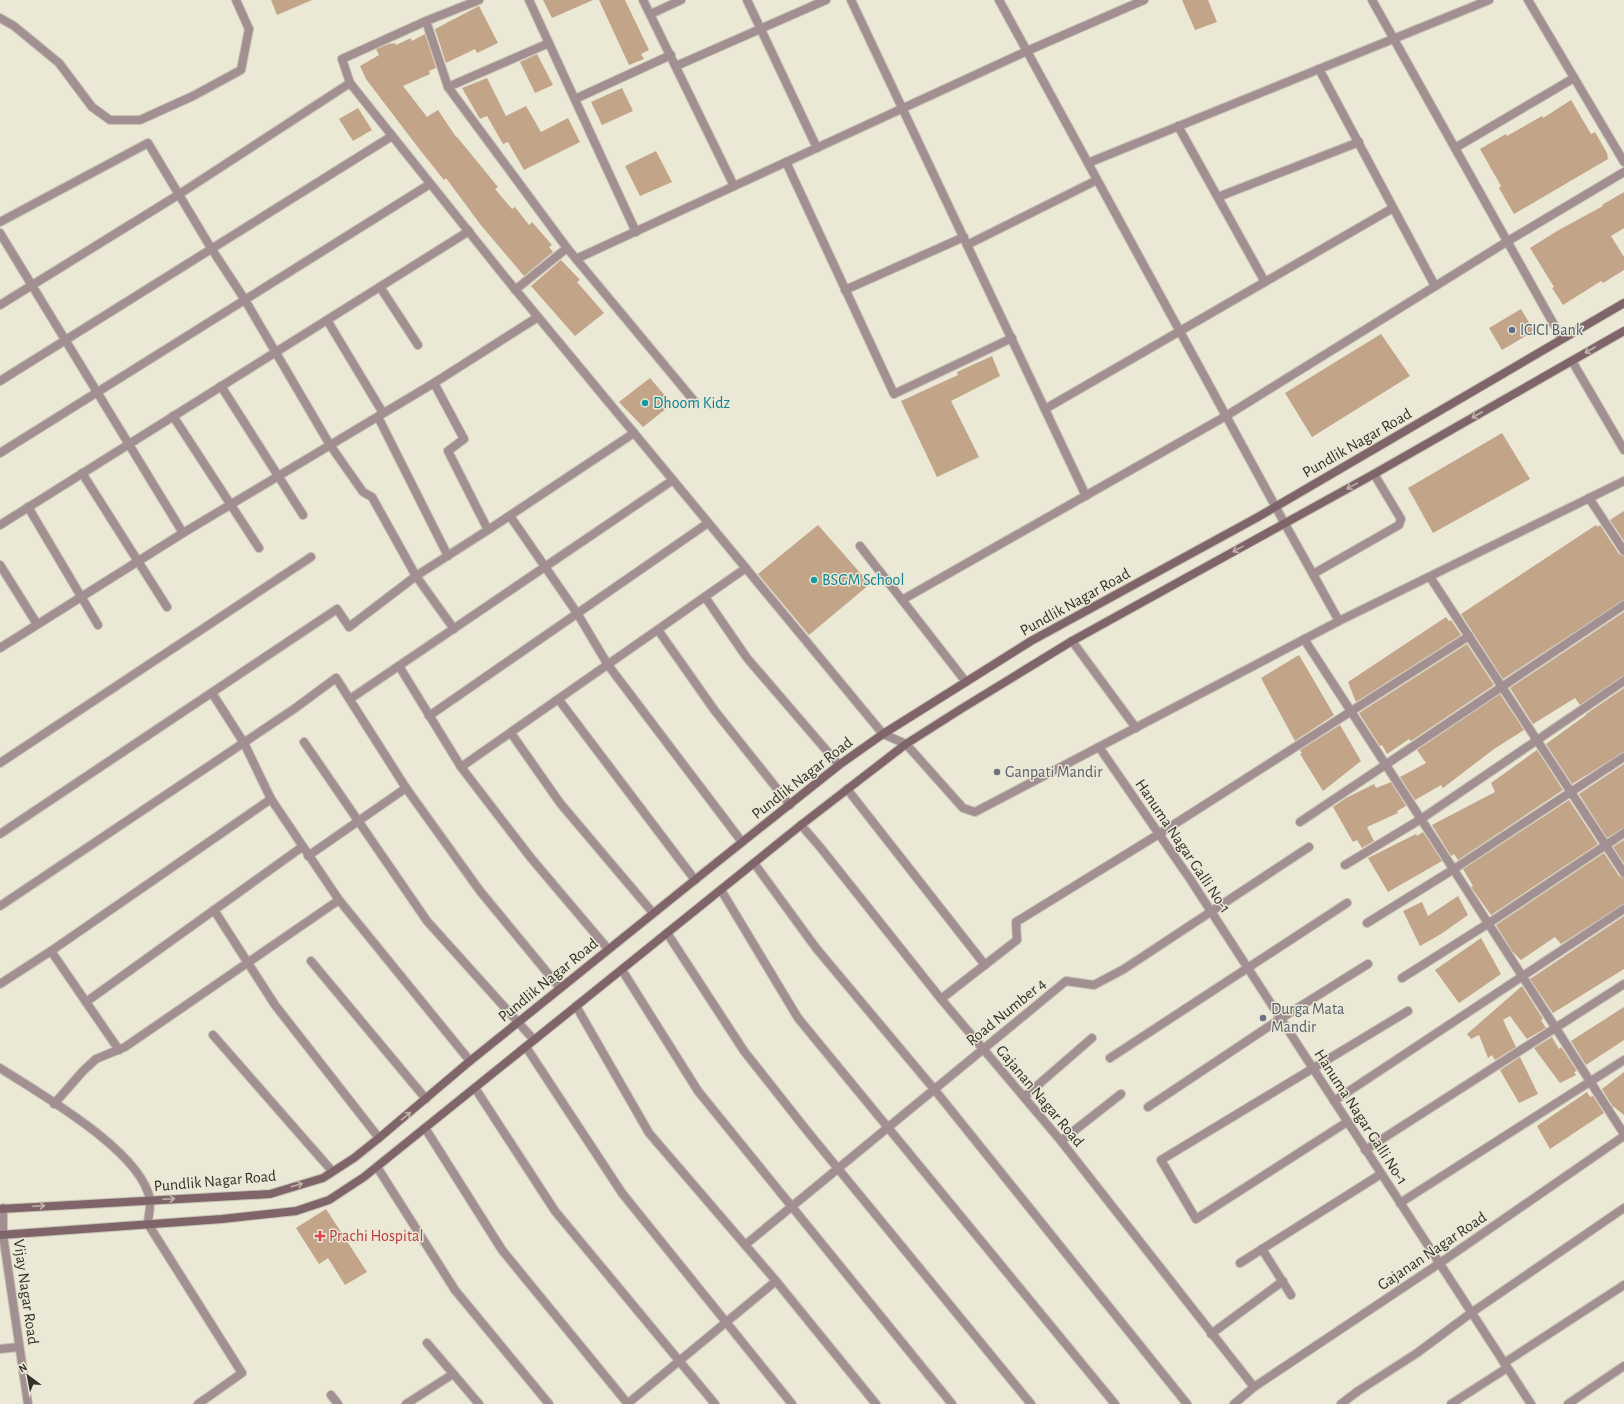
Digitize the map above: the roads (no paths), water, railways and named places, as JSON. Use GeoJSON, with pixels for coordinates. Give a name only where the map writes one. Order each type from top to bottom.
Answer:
{"type":"FeatureCollection","features":[{"type":"Feature","properties":{"kind":"main road","name":"Pundlik Nagar Road"},"geometry":{"type":"LineString","coordinates":[[2,1209],[270,1194],[323,1178],[354,1158],[608,949],[839,765],[883,734],[1031,641],[1276,507],[1624,303]]}},
{"type":"Feature","properties":{"kind":"main road","name":"Pundlik Nagar Road"},"geometry":{"type":"LineString","coordinates":[[1,1235],[222,1219],[296,1211],[329,1200],[377,1167],[801,825],[906,744],[961,708],[1072,641],[1374,474],[1624,331]]}},
{"type":"Feature","properties":{"kind":"street"},"geometry":{"type":"LineString","coordinates":[[0,18],[14,26],[59,63],[92,107],[110,120],[140,120],[193,96],[242,70],[249,29],[236,0]]}},
{"type":"Feature","properties":{"kind":"street"},"geometry":{"type":"LineString","coordinates":[[479,0],[426,21],[342,59],[350,83],[538,317],[883,734],[906,744],[963,808],[976,812],[1339,621],[1624,481]]}},
{"type":"Feature","properties":{"kind":"street"},"geometry":{"type":"LineString","coordinates":[[529,0],[636,232]]}},
{"type":"Feature","properties":{"kind":"street"},"geometry":{"type":"LineString","coordinates":[[643,0],[734,186]]}},
{"type":"Feature","properties":{"kind":"street"},"geometry":{"type":"LineString","coordinates":[[651,14],[680,0]]}},
{"type":"Feature","properties":{"kind":"street"},"geometry":{"type":"LineString","coordinates":[[747,0],[817,148]]}},
{"type":"Feature","properties":{"kind":"street"},"geometry":{"type":"LineString","coordinates":[[676,66],[761,30],[826,0]]}},
{"type":"Feature","properties":{"kind":"street"},"geometry":{"type":"LineString","coordinates":[[852,0],[1086,496]]}},
{"type":"Feature","properties":{"kind":"street"},"geometry":{"type":"LineString","coordinates":[[999,0],[1284,524],[1339,621]]}},
{"type":"Feature","properties":{"kind":"street"},"geometry":{"type":"LineString","coordinates":[[1372,0],[1562,339]]}},
{"type":"Feature","properties":{"kind":"street"},"geometry":{"type":"LineString","coordinates":[[1088,163],[1489,0]]}},
{"type":"Feature","properties":{"kind":"street"},"geometry":{"type":"LineString","coordinates":[[1528,0],[1624,162]]}},
{"type":"Feature","properties":{"kind":"street"},"geometry":{"type":"LineString","coordinates":[[576,259],[1027,51],[1140,1]]}},
{"type":"Feature","properties":{"kind":"street"},"geometry":{"type":"LineString","coordinates":[[426,21],[448,87],[567,248],[695,402]]}},
{"type":"Feature","properties":{"kind":"street"},"geometry":{"type":"LineString","coordinates":[[448,87],[549,43]]}},
{"type":"Feature","properties":{"kind":"street"},"geometry":{"type":"LineString","coordinates":[[575,99],[671,55]]}},
{"type":"Feature","properties":{"kind":"street"},"geometry":{"type":"LineString","coordinates":[[1319,69],[1436,286]]}},
{"type":"Feature","properties":{"kind":"street"},"geometry":{"type":"LineString","coordinates":[[1455,148],[1574,78]]}},
{"type":"Feature","properties":{"kind":"street"},"geometry":{"type":"LineString","coordinates":[[0,305],[178,194],[350,83]]}},
{"type":"Feature","properties":{"kind":"street"},"geometry":{"type":"LineString","coordinates":[[1178,126],[1265,282]]}},
{"type":"Feature","properties":{"kind":"street"},"geometry":{"type":"LineString","coordinates":[[0,381],[392,136]]}},
{"type":"Feature","properties":{"kind":"street"},"geometry":{"type":"LineString","coordinates":[[1218,197],[1358,142]]}},
{"type":"Feature","properties":{"kind":"street"},"geometry":{"type":"LineString","coordinates":[[0,222],[148,143],[330,445],[363,492],[372,497],[416,576],[454,629]]}},
{"type":"Feature","properties":{"kind":"street"},"geometry":{"type":"LineString","coordinates":[[786,162],[894,394],[1012,338]]}},
{"type":"Feature","properties":{"kind":"street"},"geometry":{"type":"LineString","coordinates":[[902,600],[1226,416],[1624,172]]}},
{"type":"Feature","properties":{"kind":"street"},"geometry":{"type":"LineString","coordinates":[[845,290],[966,241],[1097,180]]}},
{"type":"Feature","properties":{"kind":"street"},"geometry":{"type":"LineString","coordinates":[[0,453],[430,184]]}},
{"type":"Feature","properties":{"kind":"street"},"geometry":{"type":"LineString","coordinates":[[1045,409],[1393,208]]}},
{"type":"Feature","properties":{"kind":"street"},"geometry":{"type":"LineString","coordinates":[[0,525],[469,231]]}},
{"type":"Feature","properties":{"kind":"street"},"geometry":{"type":"LineString","coordinates":[[0,232],[183,533]]}},
{"type":"Feature","properties":{"kind":"street"},"geometry":{"type":"LineString","coordinates":[[516,290],[567,248]]}},
{"type":"Feature","properties":{"kind":"street"},"geometry":{"type":"LineString","coordinates":[[380,287],[418,345]]}},
{"type":"Feature","properties":{"kind":"street"},"geometry":{"type":"LineString","coordinates":[[0,648],[183,533],[434,383],[538,317]]}},
{"type":"Feature","properties":{"kind":"street"},"geometry":{"type":"LineString","coordinates":[[327,320],[380,415],[448,556]]}},
{"type":"Feature","properties":{"kind":"street"},"geometry":{"type":"LineString","coordinates":[[1572,361],[1624,450]]}},
{"type":"Feature","properties":{"kind":"street"},"geometry":{"type":"LineString","coordinates":[[434,383],[464,439],[448,451],[488,530]]}},
{"type":"Feature","properties":{"kind":"street"},"geometry":{"type":"LineString","coordinates":[[221,386],[303,515]]}},
{"type":"Feature","properties":{"kind":"street"},"geometry":{"type":"LineString","coordinates":[[173,416],[259,548]]}},
{"type":"Feature","properties":{"kind":"street"},"geometry":{"type":"LineString","coordinates":[[0,834],[337,609],[349,626],[416,576],[510,516],[634,433]]}},
{"type":"Feature","properties":{"kind":"street"},"geometry":{"type":"LineString","coordinates":[[82,473],[167,607]]}},
{"type":"Feature","properties":{"kind":"street"},"geometry":{"type":"LineString","coordinates":[[1313,574],[1399,525],[1401,520],[1374,474]]}},
{"type":"Feature","properties":{"kind":"street"},"geometry":{"type":"LineString","coordinates":[[350,699],[673,480]]}},
{"type":"Feature","properties":{"kind":"street"},"geometry":{"type":"LineString","coordinates":[[1589,498],[1624,551]]}},
{"type":"Feature","properties":{"kind":"street"},"geometry":{"type":"LineString","coordinates":[[28,507],[98,625]]}},
{"type":"Feature","properties":{"kind":"street"},"geometry":{"type":"LineString","coordinates":[[510,516],[577,613],[608,665],[742,842]]}},
{"type":"Feature","properties":{"kind":"street"},"geometry":{"type":"LineString","coordinates":[[429,716],[708,523]]}},
{"type":"Feature","properties":{"kind":"street"},"geometry":{"type":"LineString","coordinates":[[860,546],[966,682]]}},
{"type":"Feature","properties":{"kind":"street"},"geometry":{"type":"LineString","coordinates":[[0,763],[310,557]]}},
{"type":"Feature","properties":{"kind":"street"},"geometry":{"type":"LineString","coordinates":[[0,565],[37,624]]}},
{"type":"Feature","properties":{"kind":"street"},"geometry":{"type":"LineString","coordinates":[[461,767],[746,568]]}},
{"type":"Feature","properties":{"kind":"street"},"geometry":{"type":"LineString","coordinates":[[1430,577],[1624,873]]}},
{"type":"Feature","properties":{"kind":"street"},"geometry":{"type":"LineString","coordinates":[[705,597],[747,658],[839,765]]}},
{"type":"Feature","properties":{"kind":"street"},"geometry":{"type":"LineString","coordinates":[[1300,822],[1624,605]]}},
{"type":"Feature","properties":{"kind":"street"},"geometry":{"type":"LineString","coordinates":[[658,630],[715,711],[790,805]]}},
{"type":"Feature","properties":{"kind":"street"},"geometry":{"type":"LineString","coordinates":[[941,999],[1017,940],[1016,922],[1159,834],[1469,636]]}},
{"type":"Feature","properties":{"kind":"street"},"geometry":{"type":"LineString","coordinates":[[1304,640],[1422,818],[1624,1135]]}},
{"type":"Feature","properties":{"kind":"street"},"geometry":{"type":"LineString","coordinates":[[1072,641],[1136,728]]}},
{"type":"Feature","properties":{"kind":"street"},"geometry":{"type":"LineString","coordinates":[[399,666],[461,767],[531,858],[608,949]]}},
{"type":"Feature","properties":{"kind":"street"},"geometry":{"type":"LineString","coordinates":[[0,906],[244,743],[336,678],[406,788],[480,891],[560,988]]}},
{"type":"Feature","properties":{"kind":"street"},"geometry":{"type":"LineString","coordinates":[[1345,865],[1422,818],[1624,681]]}},
{"type":"Feature","properties":{"kind":"street"},"geometry":{"type":"LineString","coordinates":[[212,693],[244,743],[270,799],[308,856],[339,900],[470,1061]]}},
{"type":"Feature","properties":{"kind":"street"},"geometry":{"type":"LineString","coordinates":[[558,700],[695,880]]}},
{"type":"Feature","properties":{"kind":"street"},"geometry":{"type":"LineString","coordinates":[[511,733],[560,803],[653,914]]}},
{"type":"Feature","properties":{"kind":"street"},"geometry":{"type":"LineString","coordinates":[[304,742],[427,921],[534,1040]]}},
{"type":"Feature","properties":{"kind":"street","name":"Hanuma Nagar Galli No-1"},"geometry":{"type":"LineString","coordinates":[[1099,747],[1210,911],[1531,1404]]}},
{"type":"Feature","properties":{"kind":"street"},"geometry":{"type":"LineString","coordinates":[[1367,923],[1454,869],[1624,758]]}},
{"type":"Feature","properties":{"kind":"street"},"geometry":{"type":"LineString","coordinates":[[308,856],[406,788]]}},
{"type":"Feature","properties":{"kind":"street"},"geometry":{"type":"LineString","coordinates":[[847,790],[985,965]]}},
{"type":"Feature","properties":{"kind":"street"},"geometry":{"type":"LineString","coordinates":[[0,984],[51,951],[270,799]]}},
{"type":"Feature","properties":{"kind":"street","name":"Gajanan Nagar Road"},"geometry":{"type":"LineString","coordinates":[[801,825],[941,999],[1061,1141],[1254,1387]]}},
{"type":"Feature","properties":{"kind":"street"},"geometry":{"type":"LineString","coordinates":[[1402,978],[1489,923],[1624,833]]}},
{"type":"Feature","properties":{"kind":"street"},"geometry":{"type":"LineString","coordinates":[[86,1002],[302,847]]}},
{"type":"Feature","properties":{"kind":"street","name":"Road Number 4"},"geometry":{"type":"LineString","coordinates":[[745,1244],[1066,981],[1094,985],[1124,969],[1309,847]]}},
{"type":"Feature","properties":{"kind":"street"},"geometry":{"type":"LineString","coordinates":[[754,863],[816,948],[934,1089],[1187,1404]]}},
{"type":"Feature","properties":{"kind":"street"},"geometry":{"type":"LineString","coordinates":[[721,890],[798,1018],[1115,1404]]}},
{"type":"Feature","properties":{"kind":"street"},"geometry":{"type":"LineString","coordinates":[[54,1104],[82,1071],[96,1059],[125,1047],[339,900]]}},
{"type":"Feature","properties":{"kind":"street"},"geometry":{"type":"LineString","coordinates":[[1110,1058],[1347,903]]}},
{"type":"Feature","properties":{"kind":"street"},"geometry":{"type":"LineString","coordinates":[[1334,1101],[1624,909]]}},
{"type":"Feature","properties":{"kind":"street"},"geometry":{"type":"LineString","coordinates":[[214,910],[275,1005],[379,1138]]}},
{"type":"Feature","properties":{"kind":"street"},"geometry":{"type":"LineString","coordinates":[[667,933],[744,1051],[837,1168],[1032,1404]]}},
{"type":"Feature","properties":{"kind":"street"},"geometry":{"type":"LineString","coordinates":[[51,951],[119,1050]]}},
{"type":"Feature","properties":{"kind":"street"},"geometry":{"type":"LineString","coordinates":[[311,961],[426,1099]]}},
{"type":"Feature","properties":{"kind":"street"},"geometry":{"type":"LineString","coordinates":[[1148,1107],[1280,1019],[1368,964]]}},
{"type":"Feature","properties":{"kind":"street"},"geometry":{"type":"LineString","coordinates":[[622,970],[698,1091],[952,1404]]}},
{"type":"Feature","properties":{"kind":"street"},"geometry":{"type":"LineString","coordinates":[[1365,1150],[1624,984]]}},
{"type":"Feature","properties":{"kind":"street"},"geometry":{"type":"LineString","coordinates":[[576,1006],[649,1133],[776,1281],[876,1404]]}},
{"type":"Feature","properties":{"kind":"street"},"geometry":{"type":"LineString","coordinates":[[1347,1122],[1196,1218],[1161,1160],[1408,1011]]}},
{"type":"Feature","properties":{"kind":"street"},"geometry":{"type":"LineString","coordinates":[[213,1035],[332,1171]]}},
{"type":"Feature","properties":{"kind":"street"},"geometry":{"type":"LineString","coordinates":[[1024,1097],[1092,1038]]}},
{"type":"Feature","properties":{"kind":"street"},"geometry":{"type":"LineString","coordinates":[[526,1047],[622,1193],[792,1404]]}},
{"type":"Feature","properties":{"kind":"street"},"geometry":{"type":"LineString","coordinates":[[1400,1203],[1624,1060]]}},
{"type":"Feature","properties":{"kind":"street"},"geometry":{"type":"LineString","coordinates":[[0,1068],[94,1130],[133,1167],[145,1185],[150,1200],[148,1224],[242,1373],[198,1404]]}},
{"type":"Feature","properties":{"kind":"street"},"geometry":{"type":"LineString","coordinates":[[475,1088],[555,1211],[715,1404]]}},
{"type":"Feature","properties":{"kind":"street"},"geometry":{"type":"LineString","coordinates":[[1061,1141],[1121,1094]]}},
{"type":"Feature","properties":{"kind":"street"},"geometry":{"type":"LineString","coordinates":[[425,1128],[502,1250],[628,1404],[776,1281]]}},
{"type":"Feature","properties":{"kind":"street","name":"Gajanan Nagar Road"},"geometry":{"type":"LineString","coordinates":[[1234,1404],[1254,1387],[1440,1263],[1624,1135]]}},
{"type":"Feature","properties":{"kind":"street"},"geometry":{"type":"LineString","coordinates":[[377,1167],[455,1290],[549,1404]]}},
{"type":"Feature","properties":{"kind":"street"},"geometry":{"type":"LineString","coordinates":[[1240,1263],[1381,1174]]}},
{"type":"Feature","properties":{"kind":"street"},"geometry":{"type":"LineString","coordinates":[[1341,1404],[1358,1391],[1417,1353],[1471,1313],[1624,1208]]}},
{"type":"Feature","properties":{"kind":"street","name":"Vijay Nagar Road"},"geometry":{"type":"LineString","coordinates":[[2,1209],[1,1235],[28,1404]]}},
{"type":"Feature","properties":{"kind":"street"},"geometry":{"type":"LineString","coordinates":[[1262,1249],[1291,1294]]}},
{"type":"Feature","properties":{"kind":"street"},"geometry":{"type":"LineString","coordinates":[[1211,1334],[1283,1281]]}},
{"type":"Feature","properties":{"kind":"street"},"geometry":{"type":"LineString","coordinates":[[1451,1404],[1624,1285]]}},
{"type":"Feature","properties":{"kind":"street"},"geometry":{"type":"LineString","coordinates":[[427,1343],[479,1404]]}},
{"type":"Feature","properties":{"kind":"street"},"geometry":{"type":"LineString","coordinates":[[0,1349],[19,1347]]}},
{"type":"Feature","properties":{"kind":"street"},"geometry":{"type":"LineString","coordinates":[[1568,1404],[1624,1366]]}},
{"type":"Feature","properties":{"kind":"street"},"geometry":{"type":"LineString","coordinates":[[406,1404],[453,1374]]}},
{"type":"Feature","properties":{"kind":"street"},"geometry":{"type":"LineString","coordinates":[[332,1395],[338,1404]]}},
{"type":"Feature","properties":{"kind":"place","name":"ICICI Bank"},"geometry":{"type":"Point","coordinates":[1512,330]}},
{"type":"Feature","properties":{"kind":"place","name":"Dhoom Kidz"},"geometry":{"type":"Point","coordinates":[645,403]}},
{"type":"Feature","properties":{"kind":"place","name":"BSGM School"},"geometry":{"type":"Point","coordinates":[814,580]}},
{"type":"Feature","properties":{"kind":"place","name":"Ganpati Mandir"},"geometry":{"type":"Point","coordinates":[997,772]}},
{"type":"Feature","properties":{"kind":"place","name":"Durga Mata Mandir"},"geometry":{"type":"Point","coordinates":[1263,1018]}},
{"type":"Feature","properties":{"kind":"place","name":"Prachi Hospital"},"geometry":{"type":"Point","coordinates":[320,1236]}}]}
